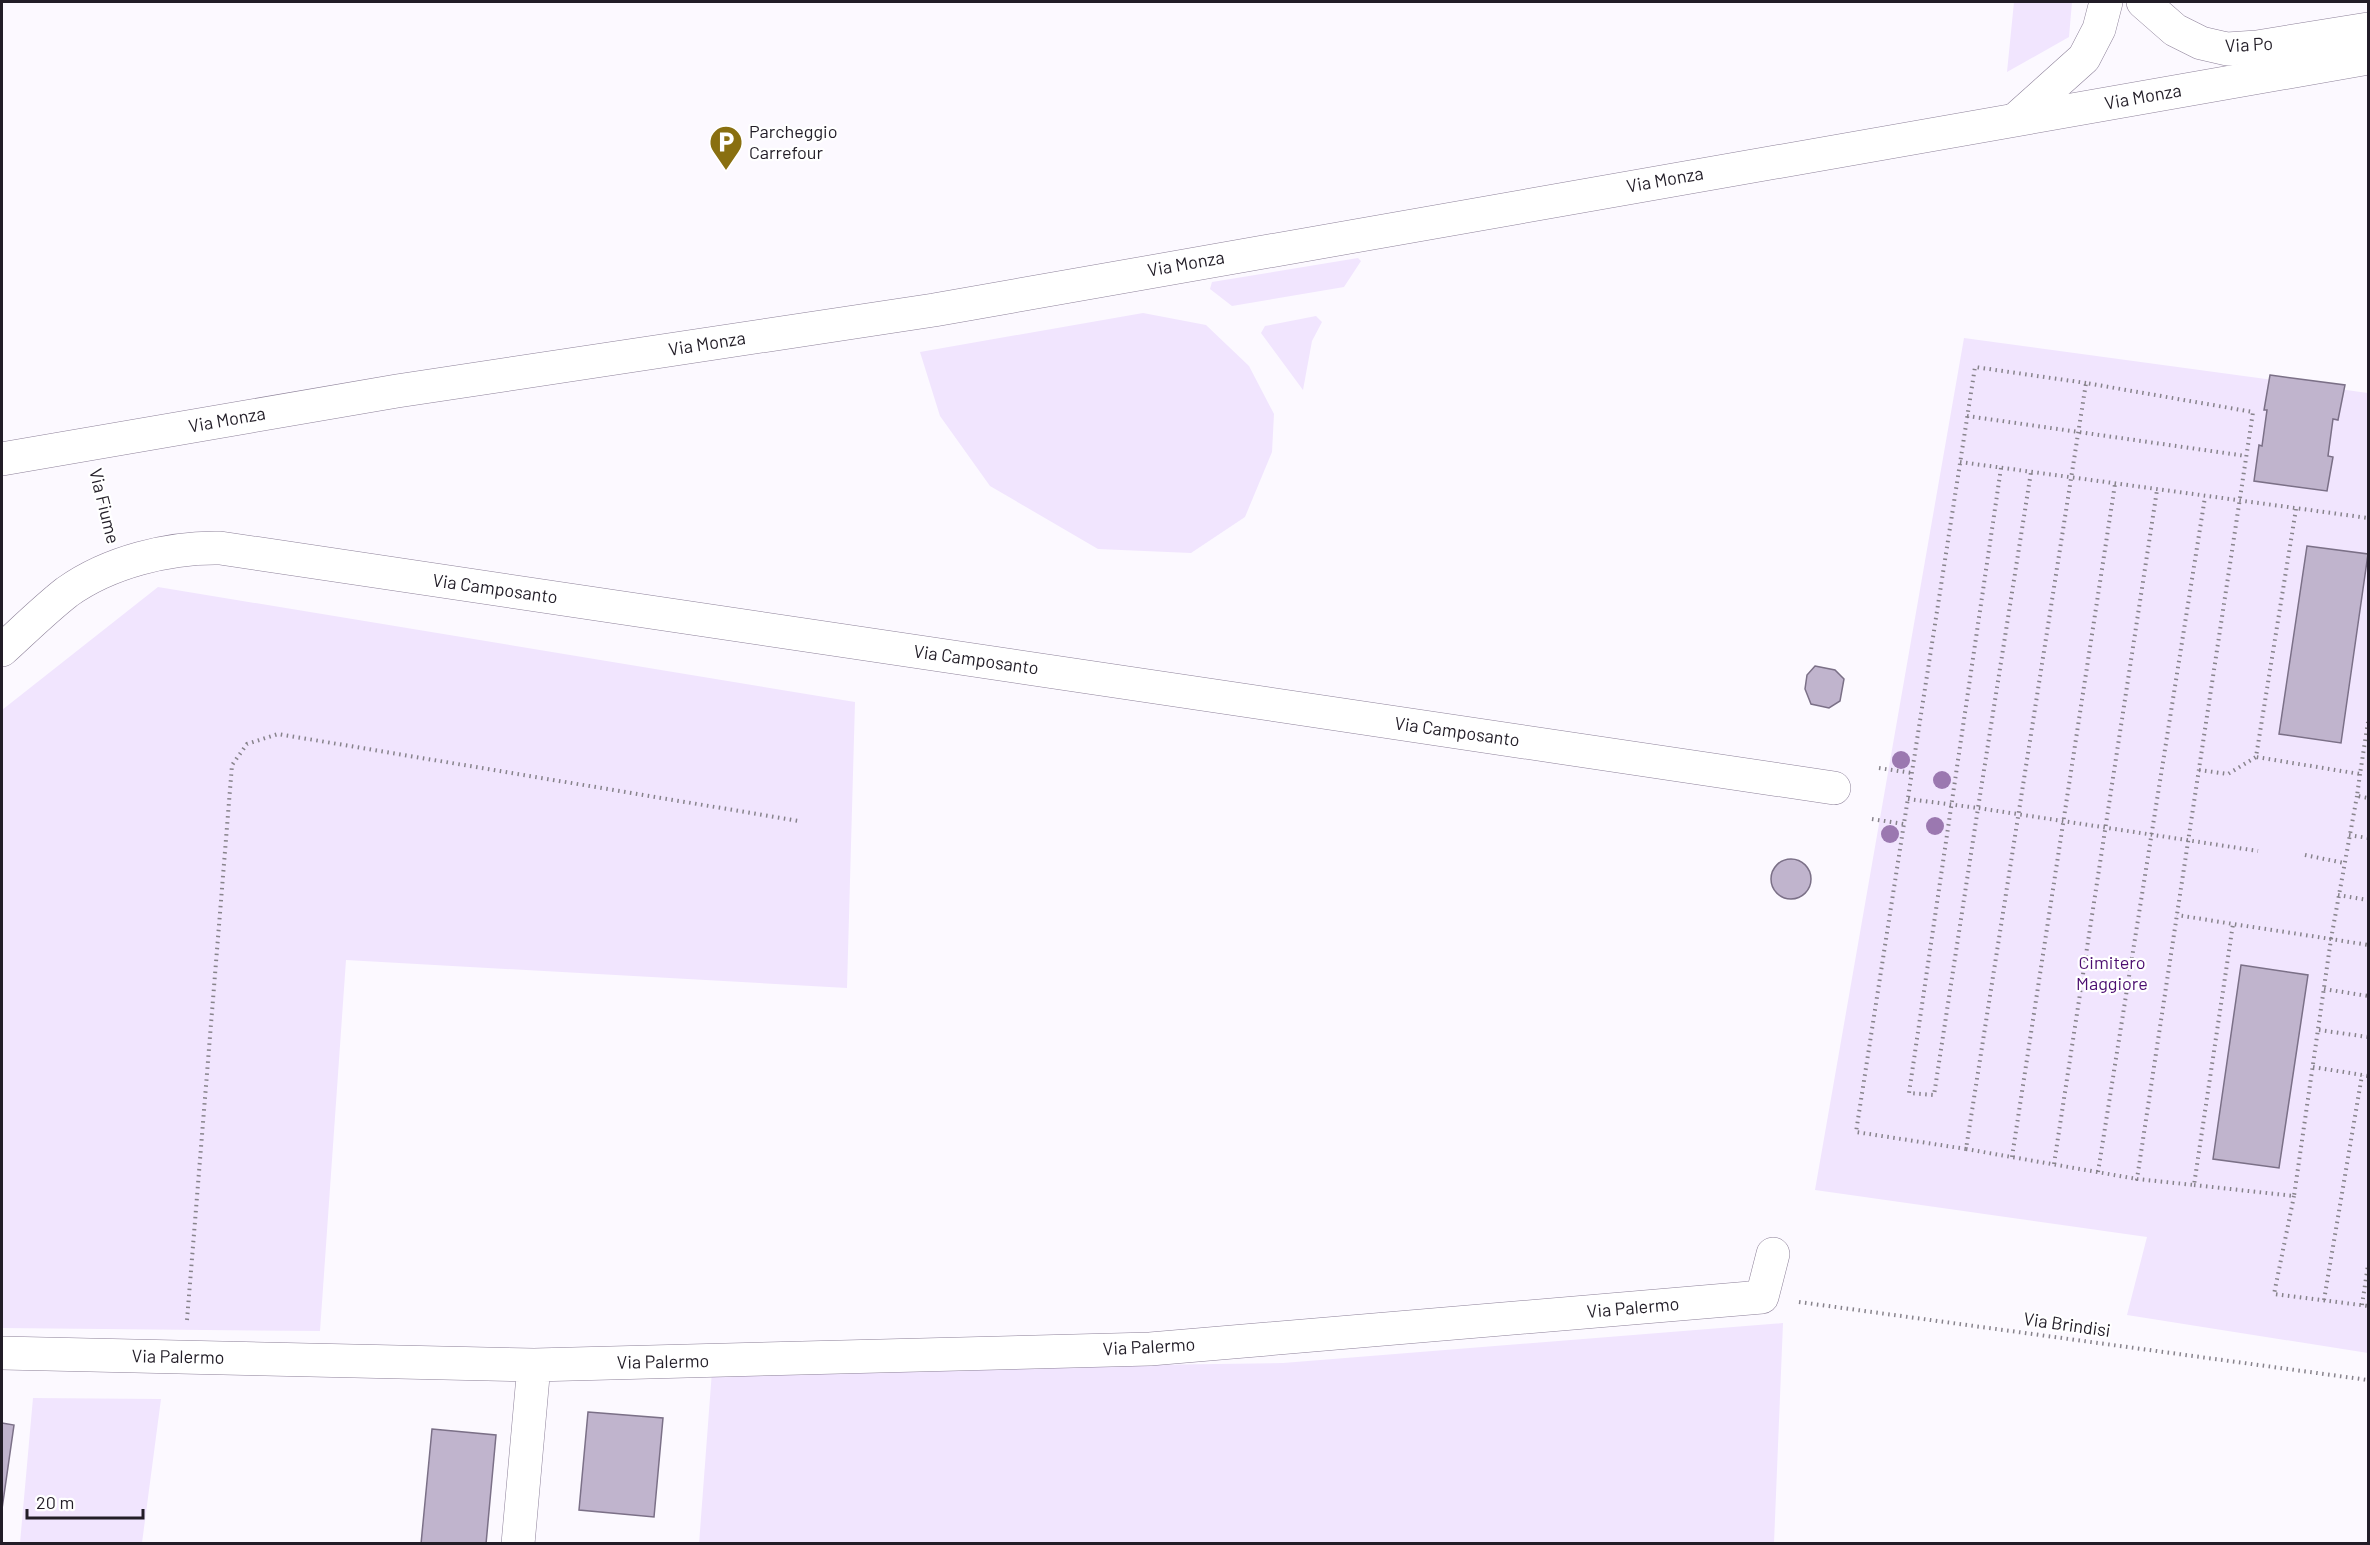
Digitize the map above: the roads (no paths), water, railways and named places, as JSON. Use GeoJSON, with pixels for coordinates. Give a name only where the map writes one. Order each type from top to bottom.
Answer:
{"type":"FeatureCollection","features":[{"type":"Feature","properties":{"kind":"street"},"geometry":{"type":"LineString","coordinates":[[2016,119],[2084,58],[2099,29],[2106,2]]}},
{"type":"Feature","properties":{"kind":"street","name":"Via Po"},"geometry":{"type":"LineString","coordinates":[[2144,2],[2175,30],[2201,43],[2227,49],[2257,47],[2368,28]]}},
{"type":"Feature","properties":{"kind":"street","name":"Via Monza"},"geometry":{"type":"LineString","coordinates":[[2,459],[397,391],[934,310],[2368,58]]}},
{"type":"Feature","properties":{"kind":"street","name":"Via Camposanto"},"geometry":{"type":"LineString","coordinates":[[120,565],[168,551],[220,548],[1834,788]]}},
{"type":"Feature","properties":{"kind":"street","name":"Via Fiume"},"geometry":{"type":"LineString","coordinates":[[2,650],[68,591],[120,565]]}},
{"type":"Feature","properties":{"kind":"street","name":"Via Palermo"},"geometry":{"type":"LineString","coordinates":[[2,1353],[534,1365],[1150,1349],[1762,1297],[1773,1254]]}},
{"type":"Feature","properties":{"kind":"street"},"geometry":{"type":"LineString","coordinates":[[518,1544],[534,1365]]}},
{"type":"Feature","properties":{"kind":"place","name":"Parcheggio Carrefour"},"geometry":{"type":"Point","coordinates":[726,171]}},
{"type":"Feature","properties":{"kind":"park label","name":"Cimitero Maggiore"},"geometry":{"type":"Point","coordinates":[2112,973]}}]}
